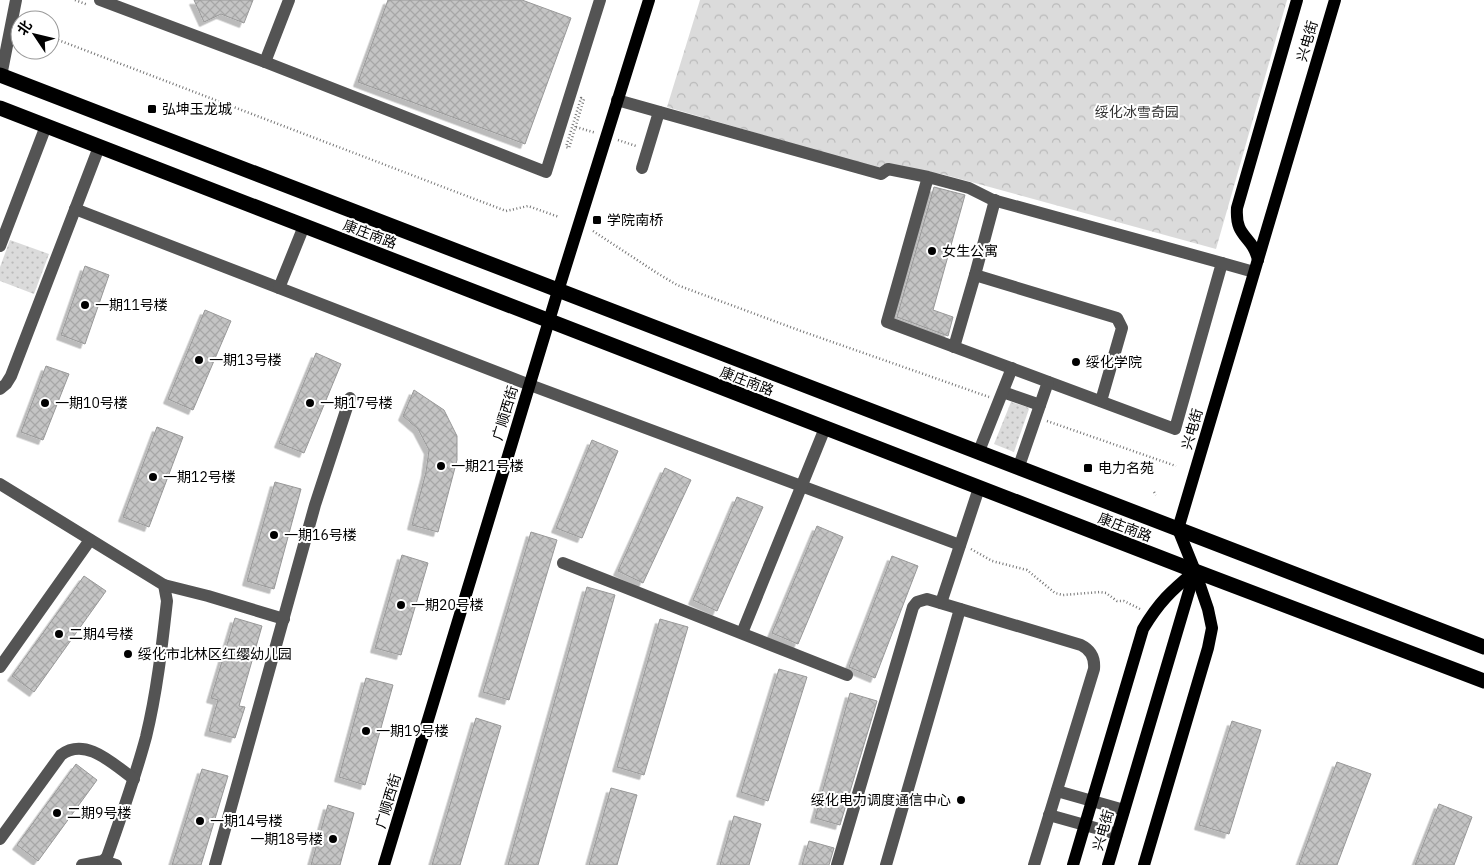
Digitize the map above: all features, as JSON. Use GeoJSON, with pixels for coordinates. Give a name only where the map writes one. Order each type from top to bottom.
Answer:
{"type":"FeatureCollection","features":[{"type":"Feature","properties":{"kind":"highway","name":"康庄南路"},"geometry":{"type":"LineString","coordinates":[[0,75],[558,291],[1019,466],[1484,647]]}},
{"type":"Feature","properties":{"kind":"highway","name":"康庄南路"},"geometry":{"type":"LineString","coordinates":[[0,108],[979,488],[1484,681]]}},
{"type":"Feature","properties":{"kind":"main road","name":"广顺西街"},"geometry":{"type":"LineString","coordinates":[[384,865],[558,291],[649,0]]}},
{"type":"Feature","properties":{"kind":"main road"},"geometry":{"type":"LineString","coordinates":[[1256,266],[1255,249],[1238,227],[1237,208],[1297,0]]}},
{"type":"Feature","properties":{"kind":"main road","name":"兴电街"},"geometry":{"type":"LineString","coordinates":[[1178,529],[1334,0]]}},
{"type":"Feature","properties":{"kind":"main road"},"geometry":{"type":"LineString","coordinates":[[1144,865],[1208,648],[1212,628],[1195,571],[1178,529]]}},
{"type":"Feature","properties":{"kind":"main road"},"geometry":{"type":"LineString","coordinates":[[1073,865],[1143,629],[1152,613],[1166,596],[1195,571]]}},
{"type":"Feature","properties":{"kind":"main road","name":"兴电街"},"geometry":{"type":"LineString","coordinates":[[1108,865],[1195,571]]}},
{"type":"Feature","properties":{"kind":"street"},"geometry":{"type":"LineString","coordinates":[[0,75],[16,0]]}},
{"type":"Feature","properties":{"kind":"street"},"geometry":{"type":"LineString","coordinates":[[265,62],[288,0]]}},
{"type":"Feature","properties":{"kind":"street"},"geometry":{"type":"LineString","coordinates":[[97,4],[119,3],[546,172],[600,0]]}},
{"type":"Feature","properties":{"kind":"street"},"geometry":{"type":"LineString","coordinates":[[617,100],[881,174],[888,169],[969,188],[995,200],[1222,263],[1256,266]]}},
{"type":"Feature","properties":{"kind":"street"},"geometry":{"type":"LineString","coordinates":[[642,168],[659,112]]}},
{"type":"Feature","properties":{"kind":"street"},"geometry":{"type":"LineString","coordinates":[[0,246],[46,126]]}},
{"type":"Feature","properties":{"kind":"street"},"geometry":{"type":"LineString","coordinates":[[0,389],[11,376],[99,147]]}},
{"type":"Feature","properties":{"kind":"street"},"geometry":{"type":"LineString","coordinates":[[928,177],[887,322],[1176,429],[1222,263]]}},
{"type":"Feature","properties":{"kind":"street"},"geometry":{"type":"LineString","coordinates":[[954,347],[995,200]]}},
{"type":"Feature","properties":{"kind":"street"},"geometry":{"type":"LineString","coordinates":[[75,209],[530,385],[960,545]]}},
{"type":"Feature","properties":{"kind":"street"},"geometry":{"type":"LineString","coordinates":[[279,288],[304,226]]}},
{"type":"Feature","properties":{"kind":"street"},"geometry":{"type":"LineString","coordinates":[[975,275],[1117,318],[1122,328],[1101,401]]}},
{"type":"Feature","properties":{"kind":"street"},"geometry":{"type":"LineString","coordinates":[[979,451],[1012,368]]}},
{"type":"Feature","properties":{"kind":"street"},"geometry":{"type":"LineString","coordinates":[[1019,466],[1048,382]]}},
{"type":"Feature","properties":{"kind":"street"},"geometry":{"type":"LineString","coordinates":[[1001,396],[1038,411]]}},
{"type":"Feature","properties":{"kind":"street"},"geometry":{"type":"LineString","coordinates":[[215,865],[315,505],[350,398]]}},
{"type":"Feature","properties":{"kind":"street"},"geometry":{"type":"LineString","coordinates":[[742,633],[825,428]]}},
{"type":"Feature","properties":{"kind":"street"},"geometry":{"type":"LineString","coordinates":[[0,484],[164,585],[284,618]]}},
{"type":"Feature","properties":{"kind":"street"},"geometry":{"type":"LineString","coordinates":[[941,603],[979,488]]}},
{"type":"Feature","properties":{"kind":"street"},"geometry":{"type":"LineString","coordinates":[[0,667],[90,540]]}},
{"type":"Feature","properties":{"kind":"street"},"geometry":{"type":"LineString","coordinates":[[563,563],[847,675]]}},
{"type":"Feature","properties":{"kind":"street"},"geometry":{"type":"LineString","coordinates":[[103,861],[107,856],[134,779],[146,735],[160,664],[167,601],[164,585]]}},
{"type":"Feature","properties":{"kind":"street"},"geometry":{"type":"LineString","coordinates":[[837,865],[913,607],[917,602],[927,599],[1081,644],[1090,651],[1093,657],[1094,670],[1034,865]]}},
{"type":"Feature","properties":{"kind":"street"},"geometry":{"type":"LineString","coordinates":[[886,865],[960,609]]}},
{"type":"Feature","properties":{"kind":"street"},"geometry":{"type":"LineString","coordinates":[[0,839],[61,755],[66,752],[80,749],[96,752],[134,779]]}},
{"type":"Feature","properties":{"kind":"street"},"geometry":{"type":"LineString","coordinates":[[1057,791],[1124,810]]}},
{"type":"Feature","properties":{"kind":"street"},"geometry":{"type":"LineString","coordinates":[[1049,815],[1117,834]]}},
{"type":"Feature","properties":{"kind":"street"},"geometry":{"type":"LineString","coordinates":[[82,865],[103,861],[116,865]]}},
{"type":"Feature","properties":{"kind":"path"},"geometry":{"type":"LineString","coordinates":[[75,0],[97,4]]}},
{"type":"Feature","properties":{"kind":"path"},"geometry":{"type":"LineString","coordinates":[[60,41],[506,212],[528,206],[560,217]]}},
{"type":"Feature","properties":{"kind":"path"},"geometry":{"type":"LineString","coordinates":[[563,149],[580,94]]}},
{"type":"Feature","properties":{"kind":"path"},"geometry":{"type":"LineString","coordinates":[[593,232],[677,284],[801,331],[1001,396]]}},
{"type":"Feature","properties":{"kind":"path"},"geometry":{"type":"LineString","coordinates":[[1038,411],[1176,466]]}},
{"type":"Feature","properties":{"kind":"path"},"geometry":{"type":"LineString","coordinates":[[960,545],[992,561],[1027,570],[1055,593],[1063,595],[1106,593],[1112,599],[1124,601],[1143,610]]}},
{"type":"Feature","properties":{"kind":"green space","name":"绥化冰雪奇园"},"geometry":{"type":"Polygon","coordinates":[[[700,0],[1287,0],[1216,249],[942,174],[880,169],[667,107],[700,0]]]}},
{"type":"Feature","properties":{"kind":"green space"},"geometry":{"type":"Polygon","coordinates":[[[10,240],[49,254],[34,294],[0,281],[0,267],[10,240]]]}},
{"type":"Feature","properties":{"kind":"green space"},"geometry":{"type":"Polygon","coordinates":[[[1011,402],[1029,409],[1014,452],[994,444],[1011,402]]]}},
{"type":"Feature","properties":{"kind":"building"},"geometry":{"type":"Polygon","coordinates":[[[194,0],[253,0],[244,23],[221,14],[204,22],[194,0]]]}},
{"type":"Feature","properties":{"kind":"building"},"geometry":{"type":"Polygon","coordinates":[[[388,0],[522,0],[571,18],[525,144],[358,82],[388,0]]]}},
{"type":"Feature","properties":{"kind":"building","name":"女生公寓"},"geometry":{"type":"Polygon","coordinates":[[[934,187],[965,195],[933,310],[953,317],[948,336],[897,317],[934,187]]]}},
{"type":"Feature","properties":{"kind":"building","name":"一期11号楼"},"geometry":{"type":"Polygon","coordinates":[[[85,266],[109,275],[85,344],[61,335],[85,266]]]}},
{"type":"Feature","properties":{"kind":"building","name":"一期13号楼"},"geometry":{"type":"Polygon","coordinates":[[[205,310],[231,321],[193,410],[168,399],[205,310]]]}},
{"type":"Feature","properties":{"kind":"building","name":"一期17号楼"},"geometry":{"type":"Polygon","coordinates":[[[316,353],[341,364],[304,453],[279,443],[316,353]]]}},
{"type":"Feature","properties":{"kind":"building","name":"一期10号楼"},"geometry":{"type":"Polygon","coordinates":[[[46,366],[69,374],[43,440],[21,432],[46,366]]]}},
{"type":"Feature","properties":{"kind":"building","name":"一期21号楼"},"geometry":{"type":"Polygon","coordinates":[[[414,390],[444,410],[457,436],[457,460],[438,532],[412,525],[426,472],[429,450],[418,429],[403,416],[414,390]]]}},
{"type":"Feature","properties":{"kind":"building","name":"一期12号楼"},"geometry":{"type":"Polygon","coordinates":[[[157,427],[183,437],[149,527],[123,517],[157,427]]]}},
{"type":"Feature","properties":{"kind":"building"},"geometry":{"type":"Polygon","coordinates":[[[592,440],[618,451],[582,538],[556,528],[592,440]]]}},
{"type":"Feature","properties":{"kind":"building"},"geometry":{"type":"Polygon","coordinates":[[[665,468],[691,480],[643,583],[618,571],[665,468]]]}},
{"type":"Feature","properties":{"kind":"building","name":"一期16号楼"},"geometry":{"type":"Polygon","coordinates":[[[275,482],[301,489],[274,589],[247,581],[275,482]]]}},
{"type":"Feature","properties":{"kind":"building"},"geometry":{"type":"Polygon","coordinates":[[[737,497],[763,507],[717,611],[693,600],[737,497]]]}},
{"type":"Feature","properties":{"kind":"building"},"geometry":{"type":"Polygon","coordinates":[[[817,526],[843,537],[798,644],[772,633],[817,526]]]}},
{"type":"Feature","properties":{"kind":"building"},"geometry":{"type":"Polygon","coordinates":[[[531,532],[557,540],[509,700],[483,692],[531,532]]]}},
{"type":"Feature","properties":{"kind":"building","name":"一期20号楼"},"geometry":{"type":"Polygon","coordinates":[[[402,555],[428,563],[401,655],[375,648],[402,555]]]}},
{"type":"Feature","properties":{"kind":"building"},"geometry":{"type":"Polygon","coordinates":[[[892,556],[918,566],[875,678],[849,667],[892,556]]]}},
{"type":"Feature","properties":{"kind":"building","name":"二期4号楼"},"geometry":{"type":"Polygon","coordinates":[[[84,576],[106,591],[34,692],[12,676],[84,576]]]}},
{"type":"Feature","properties":{"kind":"building"},"geometry":{"type":"Polygon","coordinates":[[[587,587],[615,595],[538,865],[508,865],[587,587]]]}},
{"type":"Feature","properties":{"kind":"building"},"geometry":{"type":"Polygon","coordinates":[[[235,618],[262,626],[239,706],[245,707],[235,738],[209,731],[218,700],[211,698],[235,618]]]}},
{"type":"Feature","properties":{"kind":"building"},"geometry":{"type":"Polygon","coordinates":[[[660,619],[688,627],[644,775],[617,767],[660,619]]]}},
{"type":"Feature","properties":{"kind":"building"},"geometry":{"type":"Polygon","coordinates":[[[779,669],[807,677],[768,801],[741,792],[779,669]]]}},
{"type":"Feature","properties":{"kind":"building","name":"一期19号楼"},"geometry":{"type":"Polygon","coordinates":[[[366,678],[393,685],[365,785],[339,777],[366,678]]]}},
{"type":"Feature","properties":{"kind":"building"},"geometry":{"type":"Polygon","coordinates":[[[850,693],[877,701],[840,825],[815,818],[850,693]]]}},
{"type":"Feature","properties":{"kind":"building"},"geometry":{"type":"Polygon","coordinates":[[[476,718],[501,726],[460,865],[432,865],[476,718]]]}},
{"type":"Feature","properties":{"kind":"building"},"geometry":{"type":"Polygon","coordinates":[[[1232,721],[1261,730],[1229,834],[1199,825],[1232,721]]]}},
{"type":"Feature","properties":{"kind":"building"},"geometry":{"type":"Polygon","coordinates":[[[1337,762],[1371,774],[1337,865],[1299,865],[1337,762]]]}},
{"type":"Feature","properties":{"kind":"building","name":"二期9号楼"},"geometry":{"type":"Polygon","coordinates":[[[76,764],[97,780],[38,861],[17,845],[76,764]]]}},
{"type":"Feature","properties":{"kind":"building","name":"一期14号楼"},"geometry":{"type":"Polygon","coordinates":[[[202,769],[228,776],[201,865],[172,865],[202,769]]]}},
{"type":"Feature","properties":{"kind":"building"},"geometry":{"type":"Polygon","coordinates":[[[611,788],[637,795],[617,865],[589,865],[611,788]]]}},
{"type":"Feature","properties":{"kind":"building"},"geometry":{"type":"Polygon","coordinates":[[[1439,804],[1472,817],[1454,865],[1415,865],[1439,804]]]}},
{"type":"Feature","properties":{"kind":"building","name":"一期18号楼"},"geometry":{"type":"Polygon","coordinates":[[[328,805],[354,813],[340,865],[311,865],[328,805]]]}},
{"type":"Feature","properties":{"kind":"building"},"geometry":{"type":"Polygon","coordinates":[[[734,816],[761,824],[749,865],[720,865],[734,816]]]}},
{"type":"Feature","properties":{"kind":"building"},"geometry":{"type":"Polygon","coordinates":[[[809,841],[834,848],[829,865],[802,865],[809,841]]]}},
{"type":"Feature","properties":{"kind":"place","name":"弘坤玉龙城"},"geometry":{"type":"Point","coordinates":[152,109]}},
{"type":"Feature","properties":{"kind":"place","name":"学院南桥"},"geometry":{"type":"Point","coordinates":[597,220]}},
{"type":"Feature","properties":{"kind":"place","name":"女生公寓"},"geometry":{"type":"Point","coordinates":[932,251]}},
{"type":"Feature","properties":{"kind":"place","name":"一期11号楼"},"geometry":{"type":"Point","coordinates":[85,305]}},
{"type":"Feature","properties":{"kind":"place","name":"一期13号楼"},"geometry":{"type":"Point","coordinates":[199,360]}},
{"type":"Feature","properties":{"kind":"place","name":"绥化学院"},"geometry":{"type":"Point","coordinates":[1076,362]}},
{"type":"Feature","properties":{"kind":"place","name":"一期10号楼"},"geometry":{"type":"Point","coordinates":[45,403]}},
{"type":"Feature","properties":{"kind":"place","name":"一期17号楼"},"geometry":{"type":"Point","coordinates":[310,403]}},
{"type":"Feature","properties":{"kind":"place","name":"一期21号楼"},"geometry":{"type":"Point","coordinates":[441,466]}},
{"type":"Feature","properties":{"kind":"place","name":"电力名苑"},"geometry":{"type":"Point","coordinates":[1088,468]}},
{"type":"Feature","properties":{"kind":"place","name":"一期12号楼"},"geometry":{"type":"Point","coordinates":[153,477]}},
{"type":"Feature","properties":{"kind":"place","name":"一期16号楼"},"geometry":{"type":"Point","coordinates":[274,535]}},
{"type":"Feature","properties":{"kind":"place","name":"一期20号楼"},"geometry":{"type":"Point","coordinates":[401,605]}},
{"type":"Feature","properties":{"kind":"place","name":"二期4号楼"},"geometry":{"type":"Point","coordinates":[59,634]}},
{"type":"Feature","properties":{"kind":"place","name":"绥化市北林区红缨幼儿园"},"geometry":{"type":"Point","coordinates":[128,654]}},
{"type":"Feature","properties":{"kind":"place","name":"一期19号楼"},"geometry":{"type":"Point","coordinates":[366,731]}},
{"type":"Feature","properties":{"kind":"place","name":"绥化电力调度通信中心"},"geometry":{"type":"Point","coordinates":[961,800]}},
{"type":"Feature","properties":{"kind":"place","name":"二期9号楼"},"geometry":{"type":"Point","coordinates":[57,813]}},
{"type":"Feature","properties":{"kind":"place","name":"一期14号楼"},"geometry":{"type":"Point","coordinates":[200,821]}},
{"type":"Feature","properties":{"kind":"place","name":"一期18号楼"},"geometry":{"type":"Point","coordinates":[333,839]}}]}
